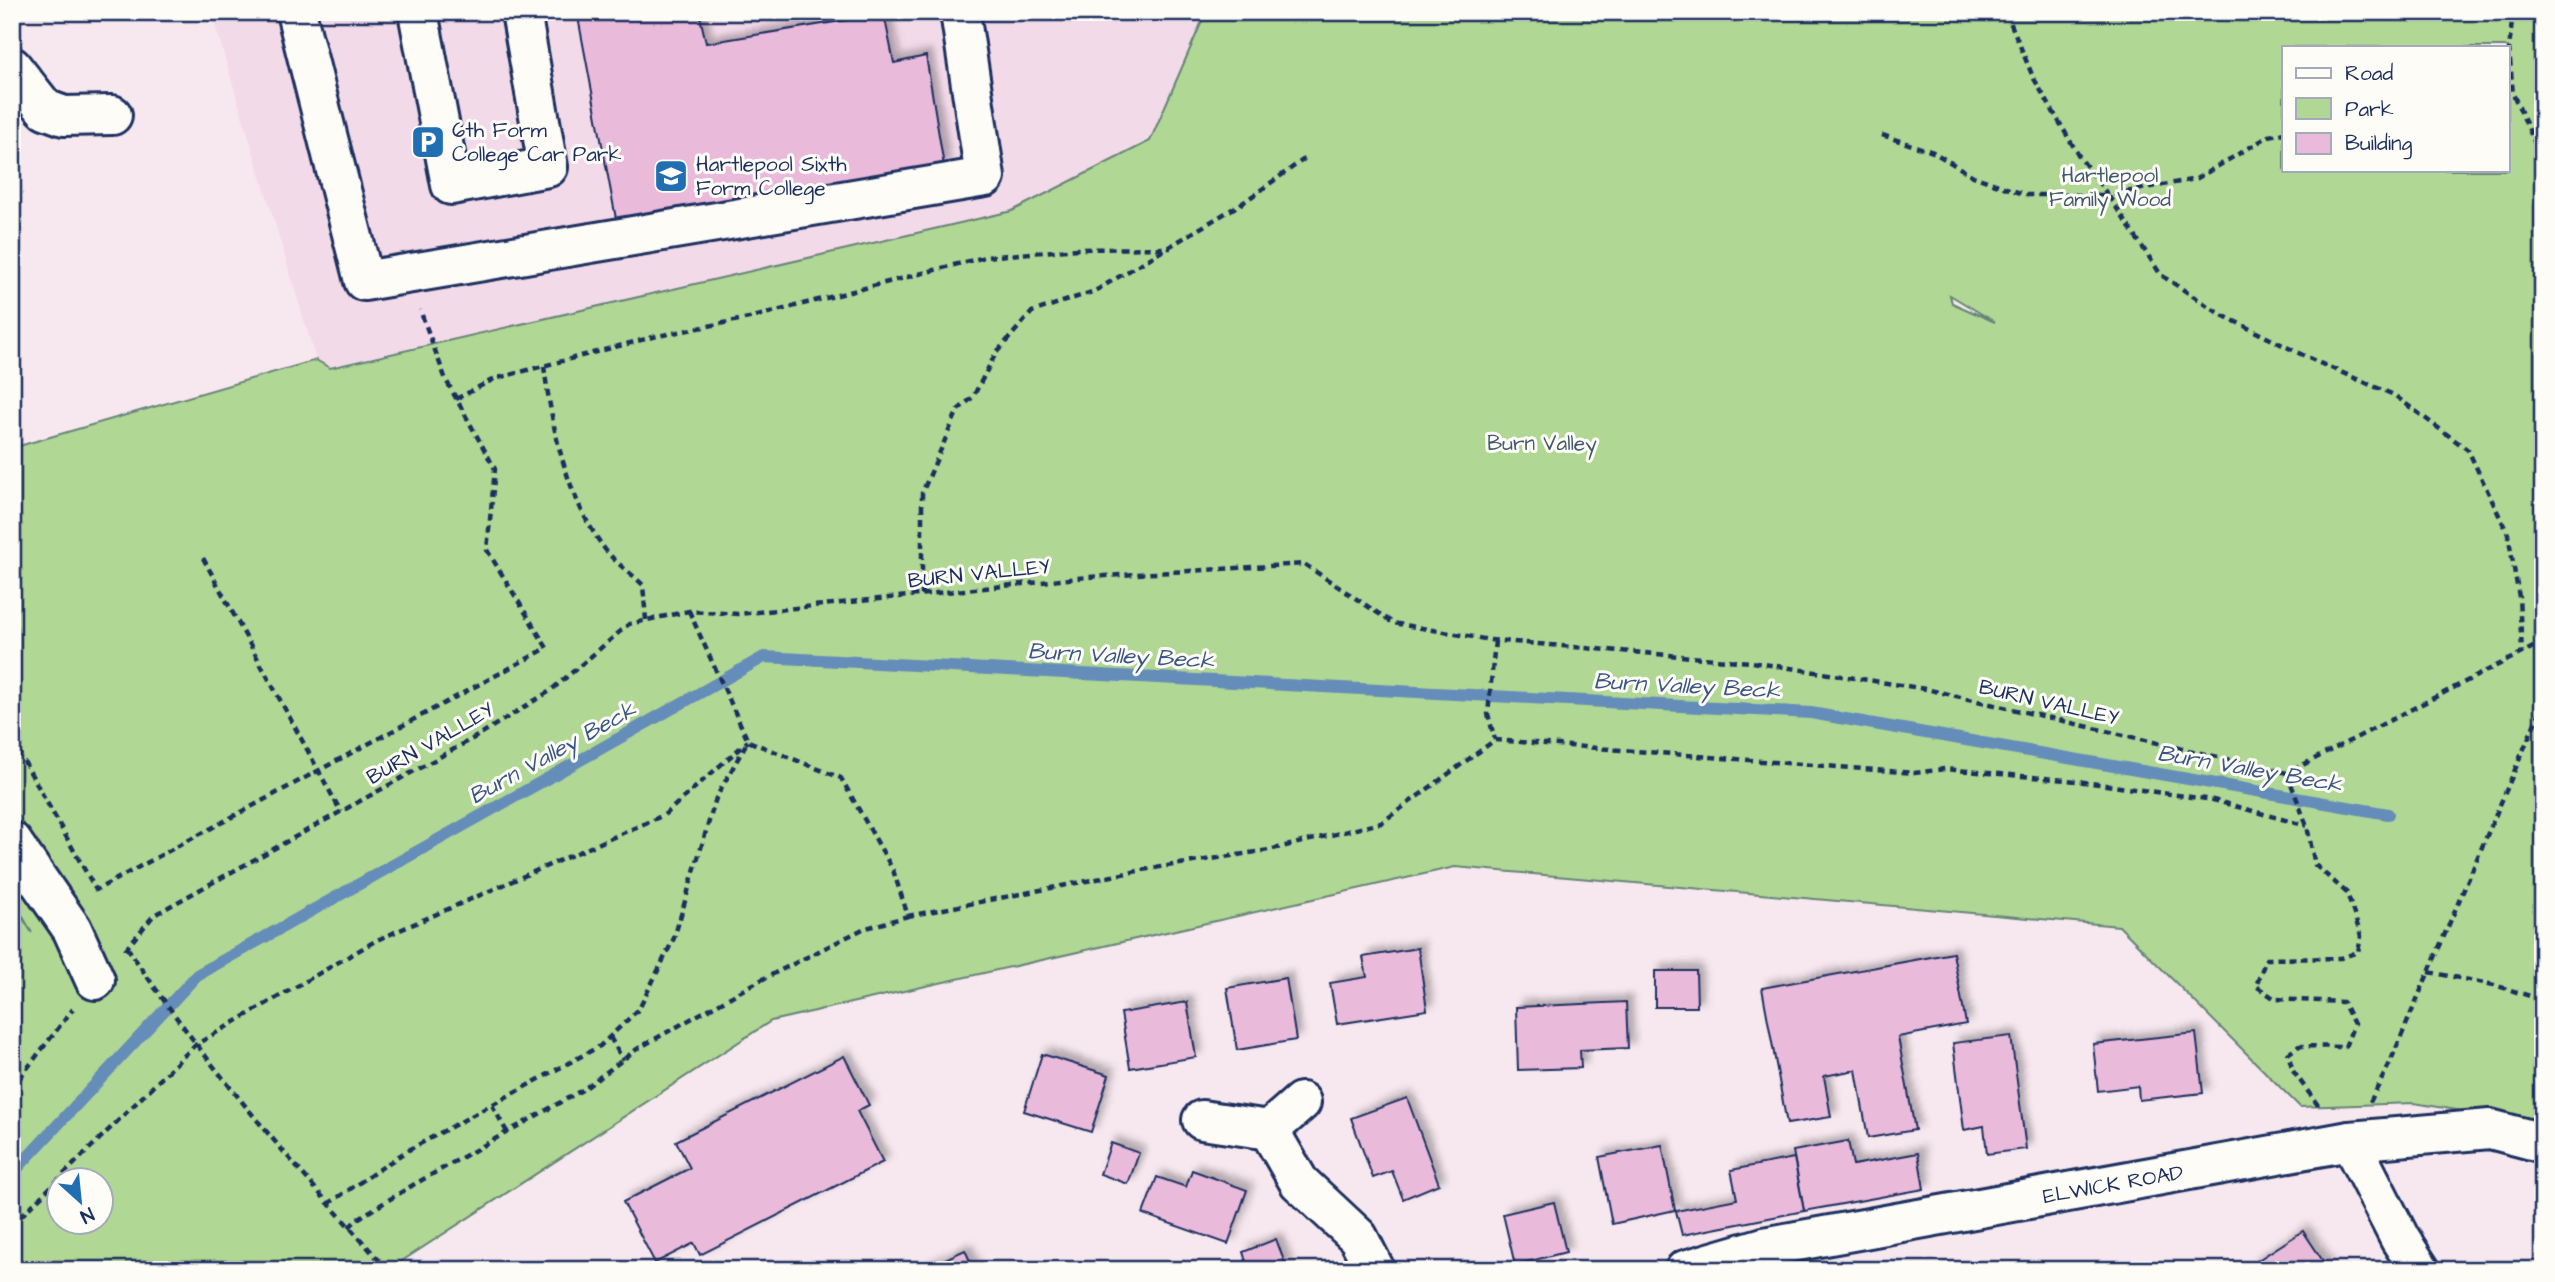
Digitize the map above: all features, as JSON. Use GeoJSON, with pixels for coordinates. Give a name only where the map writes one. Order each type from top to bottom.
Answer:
{"type":"FeatureCollection","features":[{"type":"Feature","properties":{"kind":"street"},"geometry":{"type":"LineString","coordinates":[[296,12],[364,281],[985,177],[960,12]]}},
{"type":"Feature","properties":{"kind":"street"},"geometry":{"type":"LineString","coordinates":[[418,12],[451,185],[548,167],[521,12]]}},
{"type":"Feature","properties":{"kind":"street"},"geometry":{"type":"LineString","coordinates":[[12,67],[45,109],[64,116],[112,115]]}},
{"type":"Feature","properties":{"kind":"street"},"geometry":{"type":"LineString","coordinates":[[12,842],[72,929],[95,980]]}},
{"type":"Feature","properties":{"kind":"street"},"geometry":{"type":"LineString","coordinates":[[1202,1120],[1269,1130],[1301,1102]]}},
{"type":"Feature","properties":{"kind":"street","name":"ELWICK ROAD"},"geometry":{"type":"LineString","coordinates":[[1685,1270],[1772,1258],[2350,1141],[2490,1129],[2543,1143]]}},
{"type":"Feature","properties":{"kind":"street"},"geometry":{"type":"LineString","coordinates":[[1269,1130],[1299,1182],[1358,1237],[1375,1270]]}},
{"type":"Feature","properties":{"kind":"street"},"geometry":{"type":"LineString","coordinates":[[2350,1141],[2400,1239],[2420,1270]]}},
{"type":"Feature","properties":{"kind":"path"},"geometry":{"type":"LineString","coordinates":[[2006,12],[2033,77],[2079,156],[2161,275],[2220,314],[2315,361],[2394,395],[2468,450],[2508,534],[2519,597],[2522,652]]}},
{"type":"Feature","properties":{"kind":"path"},"geometry":{"type":"LineString","coordinates":[[2509,46],[2513,12]]}},
{"type":"Feature","properties":{"kind":"path"},"geometry":{"type":"LineString","coordinates":[[2510,70],[2513,94],[2543,161]]}},
{"type":"Feature","properties":{"kind":"path"},"geometry":{"type":"LineString","coordinates":[[1882,135],[1933,152],[1973,176],[2026,195],[2108,195],[2196,179],[2269,135],[2282,133]]}},
{"type":"Feature","properties":{"kind":"path"},"geometry":{"type":"LineString","coordinates":[[922,595],[922,493],[958,410],[973,397],[996,353],[1032,312],[1096,291],[1244,202],[1307,158]]}},
{"type":"Feature","properties":{"kind":"path"},"geometry":{"type":"LineString","coordinates":[[456,399],[494,379],[653,337],[749,318],[985,257],[1077,249],[1171,247]]}},
{"type":"Feature","properties":{"kind":"path"},"geometry":{"type":"LineString","coordinates":[[12,740],[96,890],[547,649],[487,550],[495,469],[446,380],[407,274]]}},
{"type":"Feature","properties":{"kind":"path"},"geometry":{"type":"LineString","coordinates":[[544,366],[551,417],[574,494],[604,548],[643,585],[646,621]]}},
{"type":"Feature","properties":{"kind":"path"},"geometry":{"type":"LineString","coordinates":[[203,558],[341,812]]}},
{"type":"Feature","properties":{"kind":"path","name":"BURN VALLEY"},"geometry":{"type":"LineString","coordinates":[[12,1088],[95,980],[128,948],[154,915],[474,738],[550,691],[629,624],[689,611],[738,614],[1088,577],[1304,564],[1393,623],[1495,640],[1751,662],[1926,690],[2287,773]]}},
{"type":"Feature","properties":{"kind":"path"},"geometry":{"type":"LineString","coordinates":[[689,611],[748,741],[841,778],[893,870],[908,916]]}},
{"type":"Feature","properties":{"kind":"path"},"geometry":{"type":"LineString","coordinates":[[1495,640],[1488,714],[1495,740]]}},
{"type":"Feature","properties":{"kind":"path"},"geometry":{"type":"LineString","coordinates":[[2350,1141],[2332,1126],[2293,1072],[2288,1054],[2299,1046],[2345,1047],[2354,1024],[2343,1002],[2275,999],[2256,986],[2266,959],[2341,958],[2358,951],[2361,936],[2347,893],[2315,865],[2307,826],[2287,773],[2543,642]]}},
{"type":"Feature","properties":{"kind":"path"},"geometry":{"type":"LineString","coordinates":[[2389,1065],[2540,718],[2543,704]]}},
{"type":"Feature","properties":{"kind":"path"},"geometry":{"type":"LineString","coordinates":[[349,1227],[413,1185],[584,1089],[638,1049],[759,981],[863,929],[908,916],[1148,869],[1269,850],[1381,823],[1495,740],[1914,773],[1945,769],[2077,782],[2213,800],[2307,826]]}},
{"type":"Feature","properties":{"kind":"path"},"geometry":{"type":"LineString","coordinates":[[328,1204],[405,1152],[600,1046],[639,1009],[674,938],[716,798],[748,741]]}},
{"type":"Feature","properties":{"kind":"path"},"geometry":{"type":"LineString","coordinates":[[12,1225],[195,1045],[377,940],[664,815],[748,741]]}},
{"type":"Feature","properties":{"kind":"path"},"geometry":{"type":"LineString","coordinates":[[128,948],[195,1045],[328,1204],[388,1270]]}},
{"type":"Feature","properties":{"kind":"path"},"geometry":{"type":"LineString","coordinates":[[2429,972],[2494,985],[2543,1000]]}},
{"type":"Feature","properties":{"kind":"path"},"geometry":{"type":"LineString","coordinates":[[610,1037],[623,1060]]}},
{"type":"Feature","properties":{"kind":"path"},"geometry":{"type":"LineString","coordinates":[[492,1105],[507,1132]]}},
{"type":"Feature","properties":{"kind":"shaded area","name":"Hartlepool Sixth Form College"},"geometry":{"type":"Polygon","coordinates":[[[211,12],[1206,12],[1150,141],[1012,211],[330,368],[316,360],[211,12]]]}},
{"type":"Feature","properties":{"kind":"green space","name":"Burn Valley"},"geometry":{"type":"Polygon","coordinates":[[[1206,12],[2543,12],[2543,1124],[2414,1103],[2300,1107],[2119,926],[1455,867],[771,1021],[388,1270],[12,1270],[12,901],[32,933],[12,897],[12,448],[316,360],[330,368],[1012,211],[1150,141],[1206,12]],[[1950,295],[1952,303],[1995,322],[1950,295]]]}},
{"type":"Feature","properties":{"kind":"building"},"geometry":{"type":"Polygon","coordinates":[[[577,12],[699,12],[706,43],[884,14],[894,63],[926,56],[944,166],[617,224],[577,12]]]}},
{"type":"Feature","properties":{"kind":"building"},"geometry":{"type":"Polygon","coordinates":[[[1418,948],[1427,1010],[1337,1024],[1330,983],[1367,977],[1363,957],[1418,948]]]}},
{"type":"Feature","properties":{"kind":"building"},"geometry":{"type":"Polygon","coordinates":[[[1953,953],[1966,1024],[1898,1037],[1915,1130],[1868,1138],[1856,1070],[1824,1076],[1831,1117],[1787,1124],[1762,988],[1953,953]]]}},
{"type":"Feature","properties":{"kind":"building"},"geometry":{"type":"Polygon","coordinates":[[[1655,971],[1696,971],[1697,1007],[1655,1007],[1655,971]]]}},
{"type":"Feature","properties":{"kind":"building"},"geometry":{"type":"Polygon","coordinates":[[[1286,978],[1296,1040],[1237,1050],[1227,988],[1286,978]]]}},
{"type":"Feature","properties":{"kind":"building"},"geometry":{"type":"Polygon","coordinates":[[[1187,1002],[1196,1057],[1130,1068],[1121,1013],[1187,1002]]]}},
{"type":"Feature","properties":{"kind":"building"},"geometry":{"type":"Polygon","coordinates":[[[1626,1002],[1628,1048],[1580,1050],[1581,1068],[1518,1070],[1516,1007],[1626,1002]]]}},
{"type":"Feature","properties":{"kind":"building"},"geometry":{"type":"Polygon","coordinates":[[[2196,1033],[2203,1093],[2139,1100],[2138,1086],[2098,1091],[2093,1044],[2196,1033]]]}},
{"type":"Feature","properties":{"kind":"building"},"geometry":{"type":"Polygon","coordinates":[[[2011,1036],[2026,1149],[1987,1154],[1984,1126],[1964,1130],[1953,1043],[2011,1036]]]}},
{"type":"Feature","properties":{"kind":"building"},"geometry":{"type":"Polygon","coordinates":[[[1042,1054],[1109,1075],[1091,1132],[1024,1111],[1042,1054]]]}},
{"type":"Feature","properties":{"kind":"building"},"geometry":{"type":"Polygon","coordinates":[[[844,1056],[869,1105],[857,1111],[883,1162],[700,1255],[694,1243],[655,1263],[623,1202],[690,1168],[676,1141],[844,1056]]]}},
{"type":"Feature","properties":{"kind":"building"},"geometry":{"type":"Polygon","coordinates":[[[1407,1098],[1439,1184],[1403,1199],[1392,1171],[1373,1178],[1351,1118],[1407,1098]]]}},
{"type":"Feature","properties":{"kind":"building"},"geometry":{"type":"Polygon","coordinates":[[[1848,1141],[1853,1165],[1918,1153],[1924,1189],[1804,1211],[1793,1151],[1848,1141]]]}},
{"type":"Feature","properties":{"kind":"building"},"geometry":{"type":"Polygon","coordinates":[[[1111,1143],[1139,1153],[1128,1184],[1100,1174],[1111,1143]]]}},
{"type":"Feature","properties":{"kind":"building"},"geometry":{"type":"Polygon","coordinates":[[[1662,1145],[1675,1210],[1612,1224],[1599,1157],[1662,1145]]]}},
{"type":"Feature","properties":{"kind":"building"},"geometry":{"type":"Polygon","coordinates":[[[1794,1158],[1804,1211],[1682,1235],[1676,1211],[1737,1199],[1731,1170],[1794,1158]]]}},
{"type":"Feature","properties":{"kind":"building"},"geometry":{"type":"Polygon","coordinates":[[[1192,1170],[1247,1190],[1228,1244],[1143,1214],[1157,1177],[1186,1187],[1192,1170]]]}},
{"type":"Feature","properties":{"kind":"building"},"geometry":{"type":"Polygon","coordinates":[[[1554,1202],[1566,1252],[1515,1265],[1503,1214],[1554,1202]]]}},
{"type":"Feature","properties":{"kind":"building"},"geometry":{"type":"Polygon","coordinates":[[[2303,1231],[2329,1270],[2255,1270],[2252,1264],[2303,1231]]]}},
{"type":"Feature","properties":{"kind":"building"},"geometry":{"type":"Polygon","coordinates":[[[1276,1239],[1287,1269],[1249,1270],[1243,1252],[1276,1239]]]}},
{"type":"Feature","properties":{"kind":"building"},"geometry":{"type":"Polygon","coordinates":[[[965,1250],[974,1270],[921,1270],[965,1250]]]}},
{"type":"Feature","properties":{"kind":"waterway","name":"Burn Valley Beck"},"geometry":{"type":"LineString","coordinates":[[12,1174],[197,975],[764,657],[1811,713],[2388,814]]}},
{"type":"Feature","properties":{"kind":"place","name":"6th Form College Car Park"},"geometry":{"type":"Point","coordinates":[428,142]}},
{"type":"Feature","properties":{"kind":"place","name":"Hartlepool Sixth Form College"},"geometry":{"type":"Point","coordinates":[671,176]}},
{"type":"Feature","properties":{"kind":"park label","name":"Hartlepool Family Wood"},"geometry":{"type":"Point","coordinates":[2110,187]}}]}
